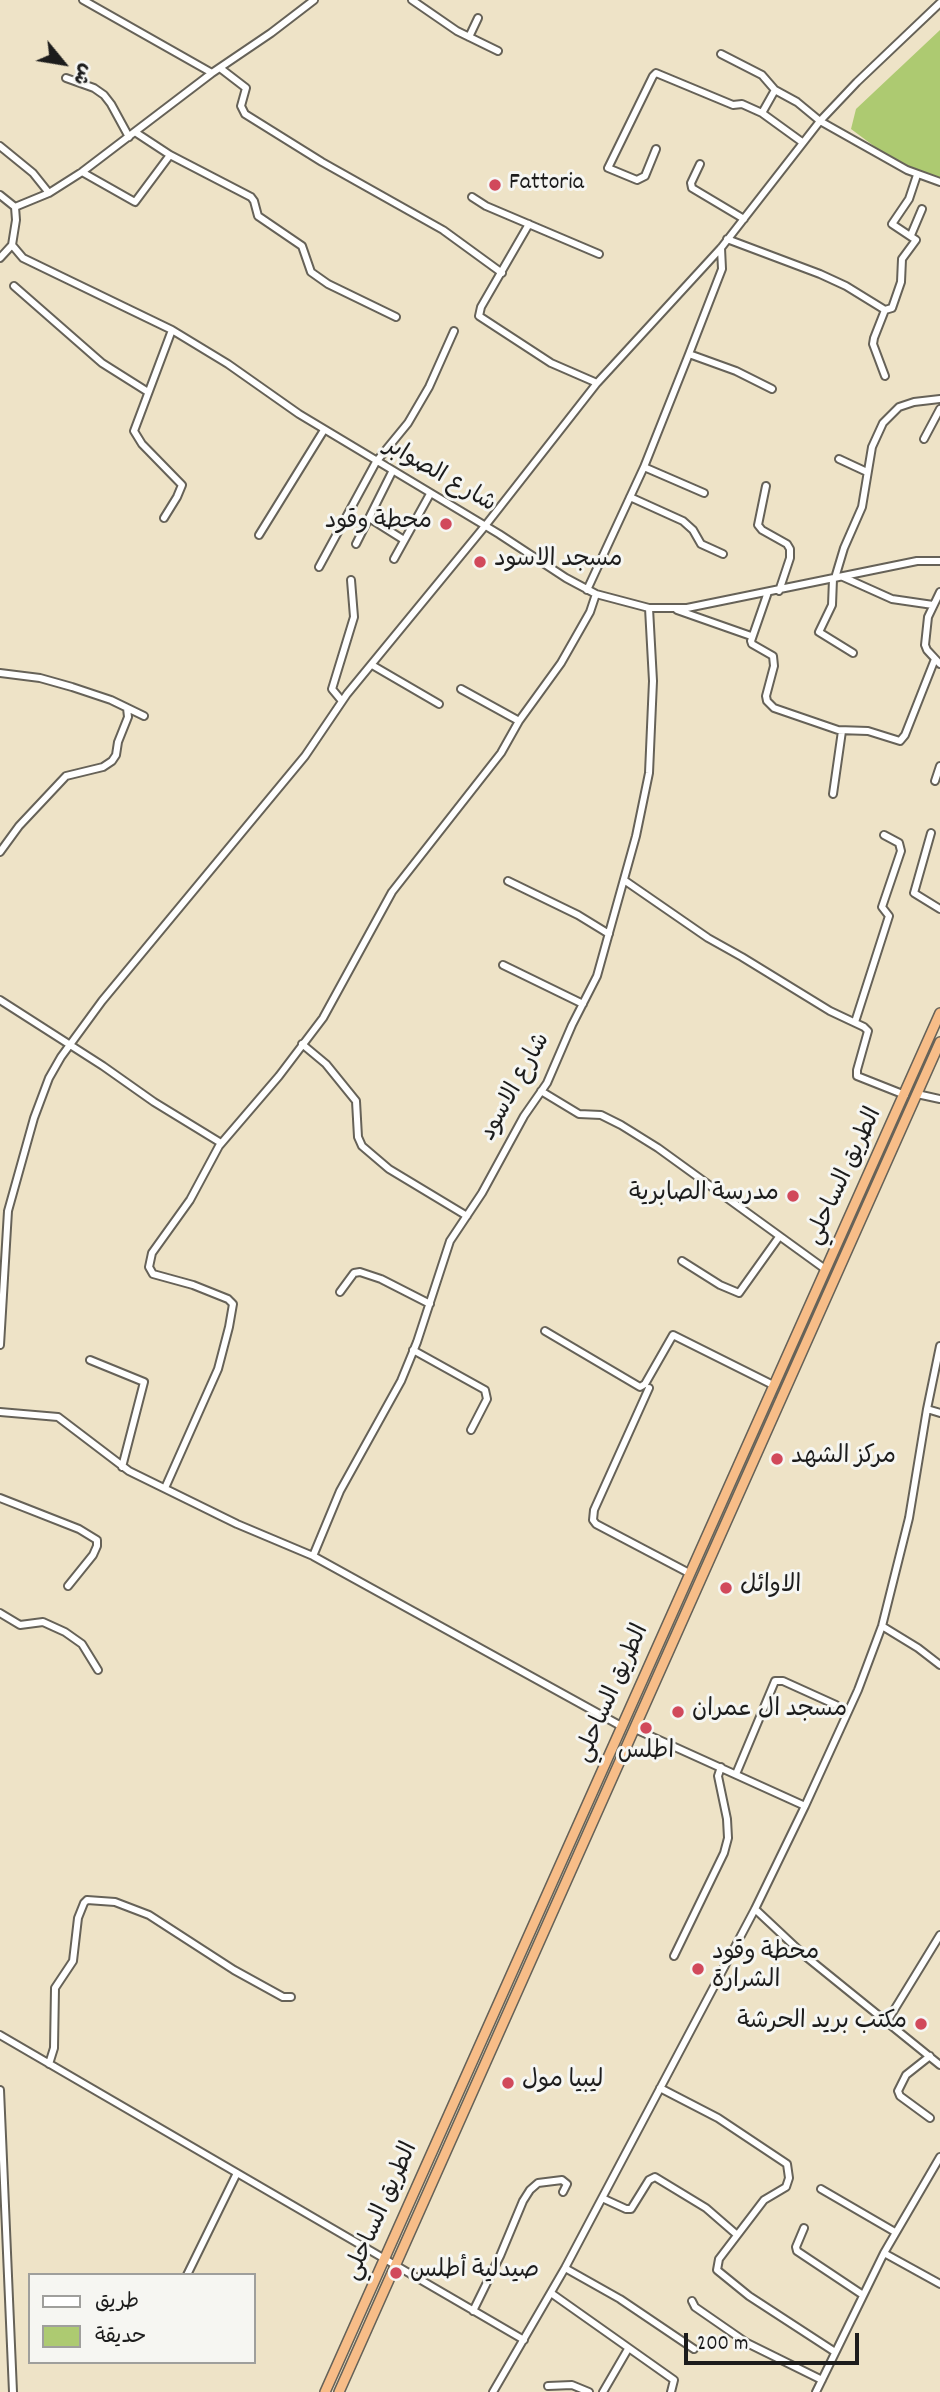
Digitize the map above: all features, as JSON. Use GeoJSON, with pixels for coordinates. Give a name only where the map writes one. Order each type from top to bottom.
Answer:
{"type":"FeatureCollection","features":[{"type":"Feature","properties":{"kind":"highway","name":"الطريق الساحلي"},"geometry":{"type":"LineString","coordinates":[[325,2392],[940,1013]]}},
{"type":"Feature","properties":{"kind":"highway","name":"الطريق الساحلي"},"geometry":{"type":"LineString","coordinates":[[339,2392],[940,1042]]}},
{"type":"Feature","properties":{"kind":"highway"},"geometry":{"type":"LineString","coordinates":[[759,1420],[769,1425]]}},
{"type":"Feature","properties":{"kind":"street"},"geometry":{"type":"LineString","coordinates":[[83,0],[212,73]]}},
{"type":"Feature","properties":{"kind":"street"},"geometry":{"type":"LineString","coordinates":[[15,207],[49,193],[82,172],[212,73],[314,0]]}},
{"type":"Feature","properties":{"kind":"street"},"geometry":{"type":"LineString","coordinates":[[412,0],[469,37],[498,51]]}},
{"type":"Feature","properties":{"kind":"street"},"geometry":{"type":"LineString","coordinates":[[0,1345],[8,1210],[34,1118],[51,1072],[69,1045],[212,865],[305,756],[342,701],[597,383],[721,248],[820,121],[940,3]]}},
{"type":"Feature","properties":{"kind":"street"},"geometry":{"type":"LineString","coordinates":[[469,37],[478,18]]}},
{"type":"Feature","properties":{"kind":"street"},"geometry":{"type":"LineString","coordinates":[[721,54],[762,75],[775,90],[797,102],[820,121],[917,175],[940,182]]}},
{"type":"Feature","properties":{"kind":"street"},"geometry":{"type":"LineString","coordinates":[[219,68],[246,88],[241,106],[245,114],[322,162],[443,230],[502,272]]}},
{"type":"Feature","properties":{"kind":"street"},"geometry":{"type":"LineString","coordinates":[[656,149],[645,176],[638,180],[608,168],[656,73],[733,105],[742,104],[762,113],[802,142]]}},
{"type":"Feature","properties":{"kind":"street"},"geometry":{"type":"LineString","coordinates":[[66,78],[94,88],[104,95],[128,137]]}},
{"type":"Feature","properties":{"kind":"street"},"geometry":{"type":"LineString","coordinates":[[762,113],[775,90]]}},
{"type":"Feature","properties":{"kind":"street"},"geometry":{"type":"LineString","coordinates":[[135,132],[170,155],[251,197],[258,216],[302,246],[311,272],[328,284],[396,317]]}},
{"type":"Feature","properties":{"kind":"street"},"geometry":{"type":"LineString","coordinates":[[0,146],[37,177],[49,193]]}},
{"type":"Feature","properties":{"kind":"street"},"geometry":{"type":"LineString","coordinates":[[82,172],[135,202],[170,155]]}},
{"type":"Feature","properties":{"kind":"street"},"geometry":{"type":"LineString","coordinates":[[700,164],[691,187],[744,219]]}},
{"type":"Feature","properties":{"kind":"street"},"geometry":{"type":"LineString","coordinates":[[727,239],[820,274],[885,310],[892,308],[899,289],[902,259],[916,240],[892,224],[909,199],[917,175]]}},
{"type":"Feature","properties":{"kind":"street"},"geometry":{"type":"LineString","coordinates":[[0,195],[15,207],[16,220],[12,246],[0,258]]}},
{"type":"Feature","properties":{"kind":"street"},"geometry":{"type":"LineString","coordinates":[[472,197],[486,206],[599,254]]}},
{"type":"Feature","properties":{"kind":"street"},"geometry":{"type":"LineString","coordinates":[[911,235],[922,209]]}},
{"type":"Feature","properties":{"kind":"street"},"geometry":{"type":"LineString","coordinates":[[529,223],[481,307],[479,316],[551,363],[597,383]]}},
{"type":"Feature","properties":{"kind":"street","name":"شارع الصوابر"},"geometry":{"type":"LineString","coordinates":[[12,246],[32,264],[172,330],[228,364],[376,463],[596,594],[649,608],[674,609],[917,561],[940,561]]}},
{"type":"Feature","properties":{"kind":"street"},"geometry":{"type":"LineString","coordinates":[[587,590],[644,467],[689,354],[722,269],[721,248]]}},
{"type":"Feature","properties":{"kind":"street"},"geometry":{"type":"LineString","coordinates":[[13,286],[102,363],[148,392]]}},
{"type":"Feature","properties":{"kind":"street"},"geometry":{"type":"LineString","coordinates":[[885,310],[873,344],[885,376]]}},
{"type":"Feature","properties":{"kind":"street"},"geometry":{"type":"LineString","coordinates":[[164,518],[182,485],[136,437],[134,431],[172,330]]}},
{"type":"Feature","properties":{"kind":"street"},"geometry":{"type":"LineString","coordinates":[[319,567],[376,463],[408,423],[429,387],[454,331]]}},
{"type":"Feature","properties":{"kind":"street"},"geometry":{"type":"LineString","coordinates":[[689,354],[736,371],[772,389]]}},
{"type":"Feature","properties":{"kind":"street"},"geometry":{"type":"LineString","coordinates":[[853,653],[819,632],[832,605],[844,548],[862,507],[877,433],[890,414],[899,407],[914,401],[940,399]]}},
{"type":"Feature","properties":{"kind":"street"},"geometry":{"type":"LineString","coordinates":[[924,439],[940,409]]}},
{"type":"Feature","properties":{"kind":"street"},"geometry":{"type":"LineString","coordinates":[[259,535],[324,430]]}},
{"type":"Feature","properties":{"kind":"street"},"geometry":{"type":"LineString","coordinates":[[839,459],[867,472]]}},
{"type":"Feature","properties":{"kind":"street"},"geometry":{"type":"LineString","coordinates":[[644,467],[704,494]]}},
{"type":"Feature","properties":{"kind":"street"},"geometry":{"type":"LineString","coordinates":[[356,544],[392,472]]}},
{"type":"Feature","properties":{"kind":"street"},"geometry":{"type":"LineString","coordinates":[[766,486],[758,525],[787,544],[790,549],[790,558],[779,590]]}},
{"type":"Feature","properties":{"kind":"street"},"geometry":{"type":"LineString","coordinates":[[394,559],[430,494]]}},
{"type":"Feature","properties":{"kind":"street"},"geometry":{"type":"LineString","coordinates":[[631,497],[683,521],[693,530],[701,544],[723,554]]}},
{"type":"Feature","properties":{"kind":"street"},"geometry":{"type":"LineString","coordinates":[[369,518],[404,540]]}},
{"type":"Feature","properties":{"kind":"street"},"geometry":{"type":"LineString","coordinates":[[837,578],[892,599],[933,605]]}},
{"type":"Feature","properties":{"kind":"street"},"geometry":{"type":"LineString","coordinates":[[342,701],[332,690],[354,617],[351,580]]}},
{"type":"Feature","properties":{"kind":"street"},"geometry":{"type":"LineString","coordinates":[[768,592],[751,636],[752,645],[769,653],[774,660],[766,696],[769,704],[842,731],[868,731],[900,741],[937,661],[925,645],[928,617],[940,592]]}},
{"type":"Feature","properties":{"kind":"street"},"geometry":{"type":"LineString","coordinates":[[165,1488],[218,1369],[233,1304],[228,1299],[192,1285],[158,1277],[150,1272],[152,1253],[190,1200],[221,1143],[279,1076],[323,1018],[394,888],[494,763],[519,721],[561,663],[590,612],[596,594]]}},
{"type":"Feature","properties":{"kind":"street","name":"شارع الاسود"},"geometry":{"type":"LineString","coordinates":[[313,1556],[340,1491],[393,1398],[430,1304],[444,1255],[458,1226],[482,1193],[524,1116],[541,1091],[597,976],[641,812],[651,753],[653,681],[649,608]]}},
{"type":"Feature","properties":{"kind":"street"},"geometry":{"type":"LineString","coordinates":[[674,609],[751,636]]}},
{"type":"Feature","properties":{"kind":"street"},"geometry":{"type":"LineString","coordinates":[[372,665],[439,704]]}},
{"type":"Feature","properties":{"kind":"street"},"geometry":{"type":"LineString","coordinates":[[0,673],[56,682],[101,697],[144,716]]}},
{"type":"Feature","properties":{"kind":"street"},"geometry":{"type":"LineString","coordinates":[[461,689],[519,721]]}},
{"type":"Feature","properties":{"kind":"street"},"geometry":{"type":"LineString","coordinates":[[0,852],[66,776],[112,761],[128,717],[127,708]]}},
{"type":"Feature","properties":{"kind":"street"},"geometry":{"type":"LineString","coordinates":[[833,794],[842,731]]}},
{"type":"Feature","properties":{"kind":"street"},"geometry":{"type":"LineString","coordinates":[[935,781],[940,766]]}},
{"type":"Feature","properties":{"kind":"street"},"geometry":{"type":"LineString","coordinates":[[931,833],[914,893],[940,909]]}},
{"type":"Feature","properties":{"kind":"street"},"geometry":{"type":"LineString","coordinates":[[855,1022],[889,916],[882,907],[901,851],[899,843],[884,835]]}},
{"type":"Feature","properties":{"kind":"street"},"geometry":{"type":"LineString","coordinates":[[624,880],[708,938],[867,1031],[856,1070],[857,1076],[905,1095]]}},
{"type":"Feature","properties":{"kind":"street"},"geometry":{"type":"LineString","coordinates":[[508,881],[578,915],[609,934]]}},
{"type":"Feature","properties":{"kind":"street"},"geometry":{"type":"LineString","coordinates":[[503,965],[583,1003]]}},
{"type":"Feature","properties":{"kind":"street"},"geometry":{"type":"LineString","coordinates":[[0,1000],[221,1143]]}},
{"type":"Feature","properties":{"kind":"street"},"geometry":{"type":"LineString","coordinates":[[302,1044],[326,1064],[356,1101],[358,1137],[362,1146],[389,1169],[467,1216]]}},
{"type":"Feature","properties":{"kind":"street"},"geometry":{"type":"LineString","coordinates":[[541,1091],[579,1114],[601,1115],[621,1125],[825,1269]]}},
{"type":"Feature","properties":{"kind":"street"},"geometry":{"type":"LineString","coordinates":[[917,1094],[940,1099]]}},
{"type":"Feature","properties":{"kind":"street"},"geometry":{"type":"LineString","coordinates":[[682,1261],[720,1285],[739,1293],[779,1237]]}},
{"type":"Feature","properties":{"kind":"street"},"geometry":{"type":"LineString","coordinates":[[340,1292],[354,1273],[360,1272],[382,1279],[430,1304]]}},
{"type":"Feature","properties":{"kind":"street"},"geometry":{"type":"LineString","coordinates":[[545,1331],[640,1387],[645,1384],[673,1335],[774,1385]]}},
{"type":"Feature","properties":{"kind":"street"},"geometry":{"type":"LineString","coordinates":[[493,2392],[565,2268],[755,1909],[846,1720],[882,1626],[909,1518],[940,1346]]}},
{"type":"Feature","properties":{"kind":"street"},"geometry":{"type":"LineString","coordinates":[[413,1350],[485,1391],[487,1399],[471,1430]]}},
{"type":"Feature","properties":{"kind":"street"},"geometry":{"type":"LineString","coordinates":[[90,1360],[144,1382],[122,1467]]}},
{"type":"Feature","properties":{"kind":"street"},"geometry":{"type":"LineString","coordinates":[[649,1388],[594,1510],[593,1520],[689,1573]]}},
{"type":"Feature","properties":{"kind":"street"},"geometry":{"type":"LineString","coordinates":[[927,1409],[940,1413]]}},
{"type":"Feature","properties":{"kind":"street"},"geometry":{"type":"LineString","coordinates":[[0,1412],[58,1418],[122,1467],[237,1524],[313,1556],[621,1726]]}},
{"type":"Feature","properties":{"kind":"street"},"geometry":{"type":"LineString","coordinates":[[0,1498],[79,1529],[97,1541],[93,1555],[68,1586]]}},
{"type":"Feature","properties":{"kind":"street"},"geometry":{"type":"LineString","coordinates":[[0,1613],[20,1625],[43,1622],[65,1632],[82,1644],[98,1670]]}},
{"type":"Feature","properties":{"kind":"street"},"geometry":{"type":"LineString","coordinates":[[882,1626],[940,1665]]}},
{"type":"Feature","properties":{"kind":"street"},"geometry":{"type":"LineString","coordinates":[[736,1774],[775,1681],[783,1681],[836,1705]]}},
{"type":"Feature","properties":{"kind":"street"},"geometry":{"type":"LineString","coordinates":[[635,1729],[805,1806]]}},
{"type":"Feature","properties":{"kind":"street"},"geometry":{"type":"LineString","coordinates":[[674,1956],[699,1909],[728,1838],[718,1776],[721,1767]]}},
{"type":"Feature","properties":{"kind":"street"},"geometry":{"type":"LineString","coordinates":[[49,2064],[54,2048],[55,1988],[73,1961],[78,1918],[87,1900],[115,1902],[149,1915],[234,1970],[283,1997],[291,1997]]}},
{"type":"Feature","properties":{"kind":"street"},"geometry":{"type":"LineString","coordinates":[[755,1909],[804,1955],[888,2020],[940,2065]]}},
{"type":"Feature","properties":{"kind":"street"},"geometry":{"type":"LineString","coordinates":[[888,2020],[940,1935]]}},
{"type":"Feature","properties":{"kind":"street"},"geometry":{"type":"LineString","coordinates":[[0,2035],[524,2340]]}},
{"type":"Feature","properties":{"kind":"street"},"geometry":{"type":"LineString","coordinates":[[930,2056],[906,2075],[898,2091],[900,2096],[930,2118]]}},
{"type":"Feature","properties":{"kind":"street"},"geometry":{"type":"LineString","coordinates":[[660,2088],[718,2118],[787,2164],[789,2178],[786,2187],[765,2198],[736,2234],[717,2264],[719,2274],[835,2352]]}},
{"type":"Feature","properties":{"kind":"street"},"geometry":{"type":"LineString","coordinates":[[0,2090],[13,2392]]}},
{"type":"Feature","properties":{"kind":"street"},"geometry":{"type":"LineString","coordinates":[[816,2392],[895,2232],[940,2157]]}},
{"type":"Feature","properties":{"kind":"street"},"geometry":{"type":"LineString","coordinates":[[188,2273],[237,2173]]}},
{"type":"Feature","properties":{"kind":"street"},"geometry":{"type":"LineString","coordinates":[[602,2197],[631,2209],[649,2180],[654,2177],[706,2208],[736,2234]]}},
{"type":"Feature","properties":{"kind":"street"},"geometry":{"type":"LineString","coordinates":[[473,2311],[530,2190],[538,2183],[551,2180],[567,2183],[563,2192]]}},
{"type":"Feature","properties":{"kind":"street"},"geometry":{"type":"LineString","coordinates":[[821,2189],[895,2232]]}},
{"type":"Feature","properties":{"kind":"street"},"geometry":{"type":"LineString","coordinates":[[804,2228],[796,2247],[797,2251],[863,2295]]}},
{"type":"Feature","properties":{"kind":"street"},"geometry":{"type":"LineString","coordinates":[[884,2253],[940,2284]]}},
{"type":"Feature","properties":{"kind":"street"},"geometry":{"type":"LineString","coordinates":[[565,2268],[620,2298],[694,2349]]}},
{"type":"Feature","properties":{"kind":"street"},"geometry":{"type":"LineString","coordinates":[[551,2293],[674,2380],[671,2392]]}},
{"type":"Feature","properties":{"kind":"street"},"geometry":{"type":"LineString","coordinates":[[692,2301],[695,2307],[747,2343],[822,2380]]}},
{"type":"Feature","properties":{"kind":"street"},"geometry":{"type":"LineString","coordinates":[[603,2392],[628,2349]]}},
{"type":"Feature","properties":{"kind":"street"},"geometry":{"type":"LineString","coordinates":[[548,2386],[572,2385],[589,2392]]}},
{"type":"Feature","properties":{"kind":"green space"},"geometry":{"type":"Polygon","coordinates":[[[940,30],[940,178],[909,172],[851,129],[856,109],[940,30]]]}},
{"type":"Feature","properties":{"kind":"place","name":"Fattoria"},"geometry":{"type":"Point","coordinates":[495,185]}},
{"type":"Feature","properties":{"kind":"place","name":"محطة وقود"},"geometry":{"type":"Point","coordinates":[446,524]}},
{"type":"Feature","properties":{"kind":"place","name":"مسجد الاسود"},"geometry":{"type":"Point","coordinates":[480,562]}},
{"type":"Feature","properties":{"kind":"place","name":"مدرسة الصابرية"},"geometry":{"type":"Point","coordinates":[793,1196]}},
{"type":"Feature","properties":{"kind":"place","name":"مركز الشهد"},"geometry":{"type":"Point","coordinates":[777,1459]}},
{"type":"Feature","properties":{"kind":"place","name":"الاوائل"},"geometry":{"type":"Point","coordinates":[726,1588]}},
{"type":"Feature","properties":{"kind":"place","name":"مسجد ال عمران"},"geometry":{"type":"Point","coordinates":[678,1712]}},
{"type":"Feature","properties":{"kind":"place","name":"اطلس"},"geometry":{"type":"Point","coordinates":[646,1728]}},
{"type":"Feature","properties":{"kind":"place","name":"محطة وقود الشرارة"},"geometry":{"type":"Point","coordinates":[698,1969]}},
{"type":"Feature","properties":{"kind":"place","name":"مكتب بريد الحرشة"},"geometry":{"type":"Point","coordinates":[921,2024]}},
{"type":"Feature","properties":{"kind":"place","name":"ليبيا مول"},"geometry":{"type":"Point","coordinates":[508,2083]}},
{"type":"Feature","properties":{"kind":"place","name":"صيدلية أطلس"},"geometry":{"type":"Point","coordinates":[396,2273]}}]}
